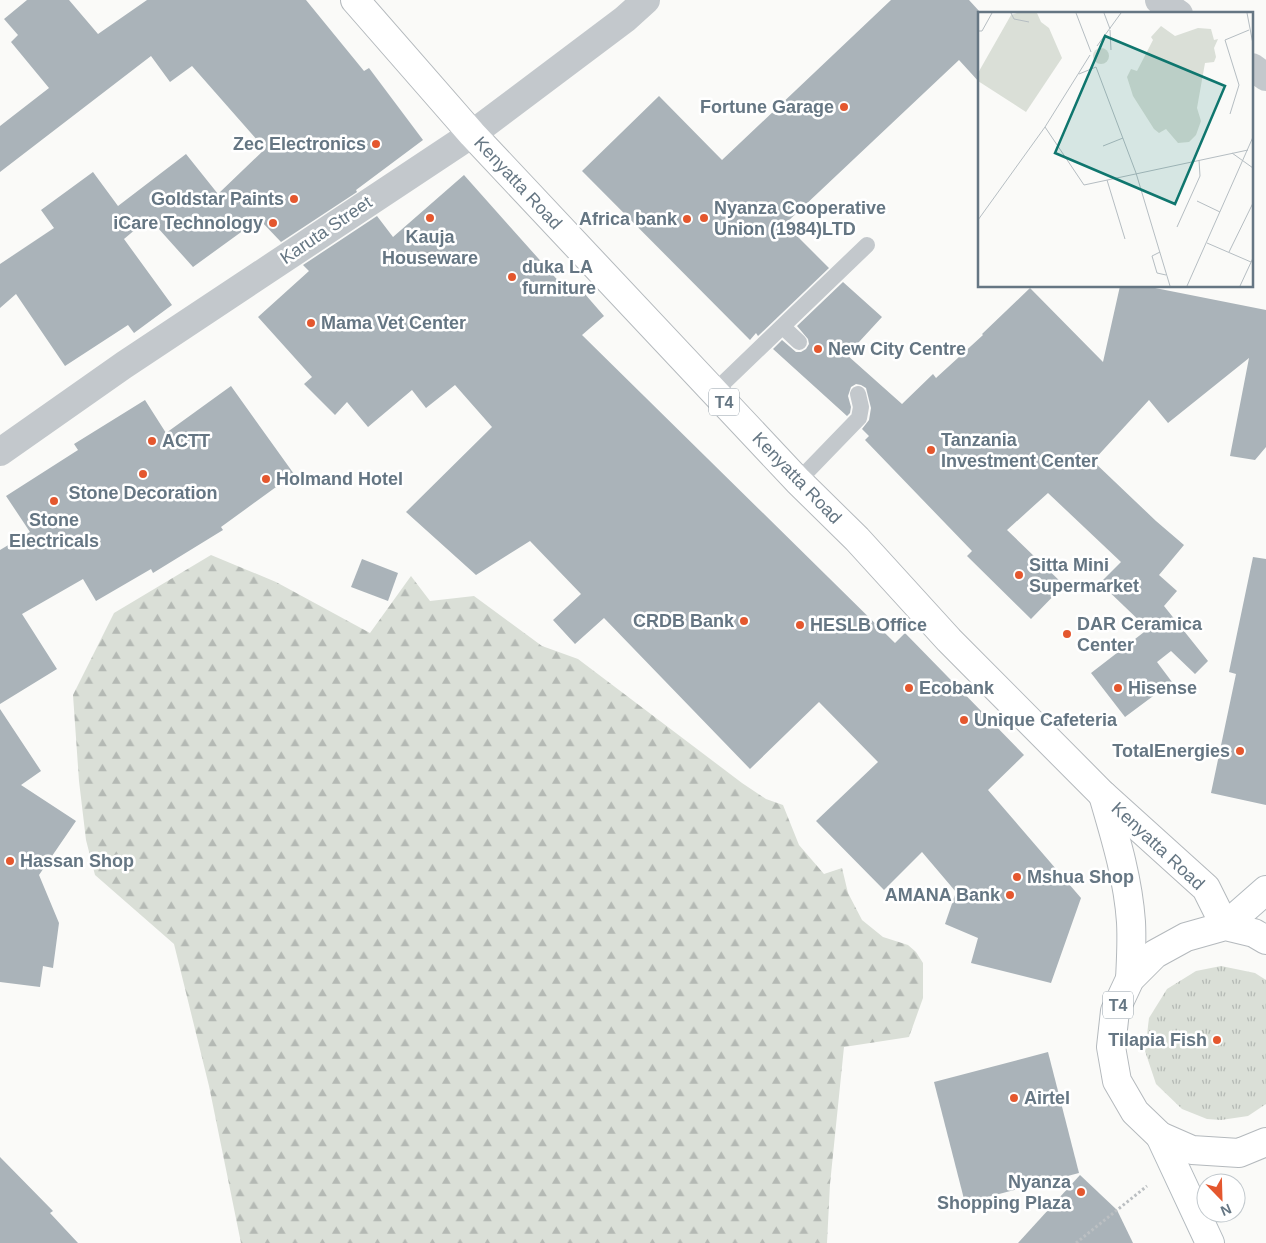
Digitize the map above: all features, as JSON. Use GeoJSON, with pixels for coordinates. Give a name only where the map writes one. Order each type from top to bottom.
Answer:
{"type":"FeatureCollection","features":[{"type":"Feature","properties":{"kind":"main road","name":"Kenyatta Road"},"geometry":{"type":"LineString","coordinates":[[355,0],[472,134],[798,481],[858,539],[949,640],[1103,795],[1206,888],[1225,926]]}},
{"type":"Feature","properties":{"kind":"main road","name":"Kenyatta Road"},"geometry":{"type":"LineString","coordinates":[[1103,795],[1116,838],[1126,882],[1131,923],[1130,980]]}},
{"type":"Feature","properties":{"kind":"main road"},"geometry":{"type":"LineString","coordinates":[[1225,926],[1266,890]]}},
{"type":"Feature","properties":{"kind":"main road","name":"T4"},"geometry":{"type":"LineString","coordinates":[[1266,940],[1254,933],[1225,926],[1186,937],[1155,954],[1130,980],[1115,1012],[1111,1047],[1117,1081],[1135,1112],[1160,1136],[1192,1150],[1239,1153],[1266,1151]]}},
{"type":"Feature","properties":{"kind":"main road"},"geometry":{"type":"LineString","coordinates":[[1160,1136],[1210,1243]]}},
{"type":"Feature","properties":{"kind":"main road","name":"T4"},"geometry":{"type":"LineString","coordinates":[[1239,1153],[1266,1142]]}},
{"type":"Feature","properties":{"kind":"street","name":"Karuta Street"},"geometry":{"type":"LineString","coordinates":[[0,452],[132,359],[472,134],[625,19],[646,0]]}},
{"type":"Feature","properties":{"kind":"street"},"geometry":{"type":"LineString","coordinates":[[1159,0],[1176,12]]}},
{"type":"Feature","properties":{"kind":"street"},"geometry":{"type":"LineString","coordinates":[[1254,68],[1266,77]]}},
{"type":"Feature","properties":{"kind":"lane"},"geometry":{"type":"LineString","coordinates":[[714,392],[867,245]]}},
{"type":"Feature","properties":{"kind":"lane"},"geometry":{"type":"LineString","coordinates":[[783,326],[800,342]]}},
{"type":"Feature","properties":{"kind":"lane"},"geometry":{"type":"LineString","coordinates":[[798,481],[859,418],[862,407],[858,394]]}},
{"type":"Feature","properties":{"kind":"path"},"geometry":{"type":"LineString","coordinates":[[1076,1243],[1174,1164]]}},
{"type":"Feature","properties":{"kind":"green space"},"geometry":{"type":"Polygon","coordinates":[[[211,555],[276,582],[370,633],[411,576],[430,601],[474,596],[542,646],[578,659],[742,783],[766,799],[783,805],[799,845],[824,874],[842,868],[848,893],[862,920],[883,937],[908,945],[916,952],[923,963],[923,998],[909,1037],[844,1047],[830,1184],[827,1243],[241,1243],[209,1086],[174,944],[95,875],[86,840],[79,781],[73,695],[114,613],[211,555]]]}},
{"type":"Feature","properties":{"kind":"green space"},"geometry":{"type":"Polygon","coordinates":[[[1221,966],[1255,973],[1266,980],[1266,1104],[1248,1116],[1221,1120],[1207,1119],[1182,1109],[1156,1084],[1145,1051],[1149,1018],[1167,989],[1196,971],[1221,966]]]}},
{"type":"Feature","properties":{"kind":"building"},"geometry":{"type":"Polygon","coordinates":[[[27,0],[69,0],[98,34],[147,0],[306,0],[364,71],[369,68],[423,140],[356,190],[357,192],[281,242],[259,219],[193,267],[149,218],[124,239],[172,305],[134,333],[128,325],[65,366],[16,294],[0,308],[0,264],[54,228],[41,210],[93,172],[118,206],[186,154],[218,194],[265,149],[192,66],[170,82],[151,56],[0,172],[0,126],[49,88],[11,42],[18,35],[4,19],[27,0]]]}},
{"type":"Feature","properties":{"kind":"building"},"geometry":{"type":"Polygon","coordinates":[[[891,0],[969,0],[980,12],[978,12],[978,81],[959,60],[785,224],[829,268],[758,336],[756,333],[750,340],[582,171],[659,96],[722,160],[891,0]]]}},
{"type":"Feature","properties":{"kind":"building"},"geometry":{"type":"Polygon","coordinates":[[[464,175],[570,294],[578,286],[604,316],[582,335],[895,643],[905,633],[1024,755],[988,790],[1081,898],[1051,983],[971,963],[978,938],[945,924],[956,892],[922,852],[884,890],[816,821],[878,762],[819,702],[750,769],[604,618],[575,644],[553,620],[581,594],[530,541],[476,575],[406,512],[492,427],[455,385],[426,408],[412,390],[368,427],[347,402],[335,415],[304,384],[312,377],[258,317],[309,271],[303,265],[377,216],[393,237],[464,175]]]}},
{"type":"Feature","properties":{"kind":"building"},"geometry":{"type":"Polygon","coordinates":[[[843,282],[882,317],[847,355],[902,404],[933,374],[936,378],[1030,288],[1103,362],[1120,288],[1155,288],[1266,310],[1266,447],[1255,460],[1230,456],[1249,358],[1168,423],[1149,400],[1093,461],[1184,545],[1159,575],[1177,591],[1164,606],[1208,661],[1195,674],[1171,651],[1157,662],[1172,682],[1125,717],[1091,673],[1148,629],[1100,583],[1121,562],[1048,493],[1007,530],[1064,585],[1031,619],[967,556],[972,551],[865,440],[869,436],[862,429],[869,420],[871,408],[866,388],[856,384],[851,387],[848,396],[851,407],[850,413],[847,416],[773,349],[782,340],[796,352],[806,349],[809,344],[808,339],[797,326],[843,282]]]}},
{"type":"Feature","properties":{"kind":"building"},"geometry":{"type":"Polygon","coordinates":[[[231,386],[294,474],[221,527],[223,530],[153,573],[151,569],[96,601],[83,579],[22,614],[57,669],[0,704],[0,550],[30,532],[6,496],[78,450],[74,444],[145,400],[166,433],[231,386]]]}},
{"type":"Feature","properties":{"kind":"building"},"geometry":{"type":"Polygon","coordinates":[[[1253,557],[1266,559],[1266,805],[1211,793],[1236,674],[1229,672],[1253,557]]]}},
{"type":"Feature","properties":{"kind":"building"},"geometry":{"type":"Polygon","coordinates":[[[362,559],[398,573],[388,601],[351,587],[362,559]]]}},
{"type":"Feature","properties":{"kind":"building"},"geometry":{"type":"Polygon","coordinates":[[[0,709],[41,771],[21,785],[76,821],[39,875],[59,923],[53,968],[43,966],[40,987],[0,982],[0,709]]]}},
{"type":"Feature","properties":{"kind":"building"},"geometry":{"type":"Polygon","coordinates":[[[1048,1052],[1079,1173],[965,1203],[934,1082],[1048,1052]]]}},
{"type":"Feature","properties":{"kind":"building"},"geometry":{"type":"Polygon","coordinates":[[[0,1157],[53,1211],[50,1213],[78,1243],[0,1243],[0,1157]]]}},
{"type":"Feature","properties":{"kind":"building","name":"Nyanza Shopping Plaza"},"geometry":{"type":"Polygon","coordinates":[[[1080,1175],[1117,1210],[1133,1243],[1018,1243],[1080,1175]]]}},
{"type":"Feature","properties":{"kind":"place","name":"Fortune Garage"},"geometry":{"type":"Point","coordinates":[844,107]}},
{"type":"Feature","properties":{"kind":"place","name":"Zec Electronics"},"geometry":{"type":"Point","coordinates":[376,144]}},
{"type":"Feature","properties":{"kind":"place","name":"Goldstar Paints"},"geometry":{"type":"Point","coordinates":[294,199]}},
{"type":"Feature","properties":{"kind":"place","name":"Kauja Houseware"},"geometry":{"type":"Point","coordinates":[430,218]}},
{"type":"Feature","properties":{"kind":"place","name":"Nyanza Cooperative Union (1984)LTD"},"geometry":{"type":"Point","coordinates":[704,218]}},
{"type":"Feature","properties":{"kind":"place","name":"Africa bank"},"geometry":{"type":"Point","coordinates":[687,219]}},
{"type":"Feature","properties":{"kind":"place","name":"iCare Technology"},"geometry":{"type":"Point","coordinates":[273,223]}},
{"type":"Feature","properties":{"kind":"place","name":"duka LA furniture"},"geometry":{"type":"Point","coordinates":[512,277]}},
{"type":"Feature","properties":{"kind":"place","name":"Mama Vet Center"},"geometry":{"type":"Point","coordinates":[311,323]}},
{"type":"Feature","properties":{"kind":"place","name":"New City Centre"},"geometry":{"type":"Point","coordinates":[818,349]}},
{"type":"Feature","properties":{"kind":"place","name":"ACTT"},"geometry":{"type":"Point","coordinates":[152,441]}},
{"type":"Feature","properties":{"kind":"place","name":"Tanzania Investment Center"},"geometry":{"type":"Point","coordinates":[931,450]}},
{"type":"Feature","properties":{"kind":"place","name":"Stone Decoration"},"geometry":{"type":"Point","coordinates":[143,474]}},
{"type":"Feature","properties":{"kind":"place","name":"Holmand Hotel"},"geometry":{"type":"Point","coordinates":[266,479]}},
{"type":"Feature","properties":{"kind":"place","name":"Stone Electricals"},"geometry":{"type":"Point","coordinates":[54,501]}},
{"type":"Feature","properties":{"kind":"place","name":"Sitta Mini Supermarket"},"geometry":{"type":"Point","coordinates":[1019,575]}},
{"type":"Feature","properties":{"kind":"place","name":"CRDB Bank"},"geometry":{"type":"Point","coordinates":[744,621]}},
{"type":"Feature","properties":{"kind":"place","name":"HESLB Office"},"geometry":{"type":"Point","coordinates":[800,625]}},
{"type":"Feature","properties":{"kind":"place","name":"DAR Ceramica Center"},"geometry":{"type":"Point","coordinates":[1067,634]}},
{"type":"Feature","properties":{"kind":"place","name":"Ecobank"},"geometry":{"type":"Point","coordinates":[909,688]}},
{"type":"Feature","properties":{"kind":"place","name":"Hisense"},"geometry":{"type":"Point","coordinates":[1118,688]}},
{"type":"Feature","properties":{"kind":"place","name":"Unique Cafeteria"},"geometry":{"type":"Point","coordinates":[964,720]}},
{"type":"Feature","properties":{"kind":"place","name":"TotalEnergies"},"geometry":{"type":"Point","coordinates":[1240,751]}},
{"type":"Feature","properties":{"kind":"place","name":"Hassan Shop"},"geometry":{"type":"Point","coordinates":[10,861]}},
{"type":"Feature","properties":{"kind":"place","name":"Mshua Shop"},"geometry":{"type":"Point","coordinates":[1017,877]}},
{"type":"Feature","properties":{"kind":"place","name":"AMANA Bank"},"geometry":{"type":"Point","coordinates":[1010,895]}},
{"type":"Feature","properties":{"kind":"place","name":"Tilapia Fish"},"geometry":{"type":"Point","coordinates":[1217,1040]}},
{"type":"Feature","properties":{"kind":"place","name":"Airtel"},"geometry":{"type":"Point","coordinates":[1014,1098]}},
{"type":"Feature","properties":{"kind":"place","name":"Nyanza Shopping Plaza"},"geometry":{"type":"Point","coordinates":[1081,1192]}}]}
